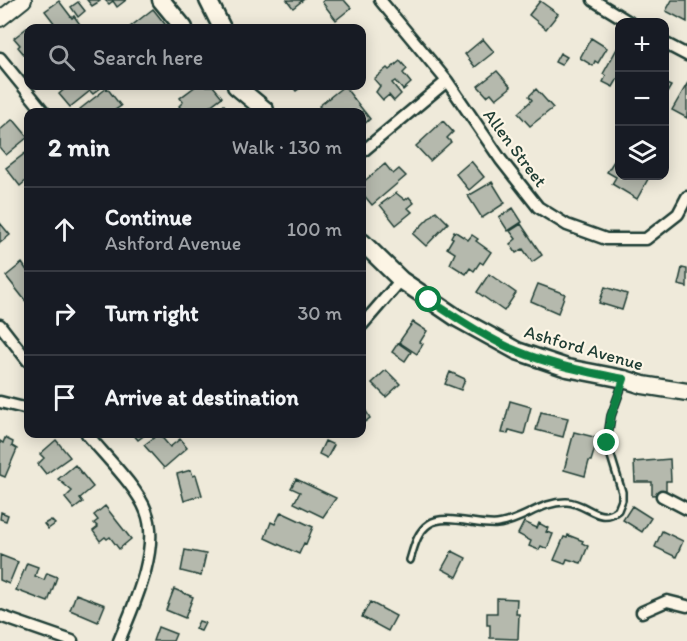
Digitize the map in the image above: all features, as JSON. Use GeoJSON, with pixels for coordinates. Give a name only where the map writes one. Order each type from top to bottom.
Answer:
{"type":"FeatureCollection","features":[{"type":"Feature","properties":{"kind":"main road"},"geometry":{"type":"LineString","coordinates":[[161,0],[181,24]]}},
{"type":"Feature","properties":{"kind":"main road"},"geometry":{"type":"LineString","coordinates":[[208,0],[220,24]]}},
{"type":"Feature","properties":{"kind":"main road"},"geometry":{"type":"LineString","coordinates":[[241,90],[262,108]]}},
{"type":"Feature","properties":{"kind":"main road"},"geometry":{"type":"LineString","coordinates":[[254,90],[264,108]]}},
{"type":"Feature","properties":{"kind":"main road","name":"Ashford Avenue"},"geometry":{"type":"LineString","coordinates":[[366,246],[401,280],[457,318],[517,351],[567,368],[687,392]]}},
{"type":"Feature","properties":{"kind":"street"},"geometry":{"type":"LineString","coordinates":[[0,19],[24,0]]}},
{"type":"Feature","properties":{"kind":"street","name":"Allen Street"},"geometry":{"type":"LineString","coordinates":[[380,0],[447,81],[501,160],[538,207],[567,225],[606,239],[646,239],[678,214],[687,197]]}},
{"type":"Feature","properties":{"kind":"street"},"geometry":{"type":"LineString","coordinates":[[593,0],[622,18]]}},
{"type":"Feature","properties":{"kind":"street"},"geometry":{"type":"LineString","coordinates":[[669,46],[687,55]]}},
{"type":"Feature","properties":{"kind":"street"},"geometry":{"type":"LineString","coordinates":[[0,58],[24,87]]}},
{"type":"Feature","properties":{"kind":"street"},"geometry":{"type":"LineString","coordinates":[[366,149],[447,81]]}},
{"type":"Feature","properties":{"kind":"street"},"geometry":{"type":"LineString","coordinates":[[26,90],[41,108]]}},
{"type":"Feature","properties":{"kind":"street"},"geometry":{"type":"LineString","coordinates":[[366,320],[401,280]]}},
{"type":"Feature","properties":{"kind":"street"},"geometry":{"type":"LineString","coordinates":[[0,325],[24,356]]}},
{"type":"Feature","properties":{"kind":"street"},"geometry":{"type":"LineString","coordinates":[[0,402],[24,408]]}},
{"type":"Feature","properties":{"kind":"street"},"geometry":{"type":"LineString","coordinates":[[90,438],[133,490],[147,512],[150,534],[143,582],[119,641]]}},
{"type":"Feature","properties":{"kind":"street"},"geometry":{"type":"LineString","coordinates":[[662,496],[687,509]]}},
{"type":"Feature","properties":{"kind":"street"},"geometry":{"type":"LineString","coordinates":[[642,612],[667,601],[687,606]]}},
{"type":"Feature","properties":{"kind":"street"},"geometry":{"type":"LineString","coordinates":[[0,616],[72,641]]}},
{"type":"Feature","properties":{"kind":"lane"},"geometry":{"type":"LineString","coordinates":[[410,560],[420,531],[430,523],[440,520],[487,525],[511,522],[539,508],[562,502],[575,503],[603,516],[608,516],[618,510],[622,500],[621,492],[607,443],[611,416],[624,379]]}},
{"type":"Feature","properties":{"kind":"building"},"geometry":{"type":"Polygon","coordinates":[[[87,0],[99,0],[100,1],[92,6],[87,0]]]}},
{"type":"Feature","properties":{"kind":"building"},"geometry":{"type":"Polygon","coordinates":[[[105,0],[126,0],[117,7],[113,1],[109,4],[105,0]]]}},
{"type":"Feature","properties":{"kind":"building"},"geometry":{"type":"Polygon","coordinates":[[[287,0],[303,0],[293,8],[287,0]]]}},
{"type":"Feature","properties":{"kind":"building"},"geometry":{"type":"Polygon","coordinates":[[[324,0],[344,0],[351,8],[336,20],[322,2],[324,0]]]}},
{"type":"Feature","properties":{"kind":"building"},"geometry":{"type":"Polygon","coordinates":[[[672,0],[687,0],[687,22],[666,11],[672,0]]]}},
{"type":"Feature","properties":{"kind":"building"},"geometry":{"type":"Polygon","coordinates":[[[59,1],[80,24],[55,24],[45,11],[59,1]]]}},
{"type":"Feature","properties":{"kind":"building"},"geometry":{"type":"Polygon","coordinates":[[[540,1],[558,14],[546,29],[529,15],[540,1]]]}},
{"type":"Feature","properties":{"kind":"building"},"geometry":{"type":"Polygon","coordinates":[[[78,2],[85,11],[78,17],[71,7],[78,2]]]}},
{"type":"Feature","properties":{"kind":"building"},"geometry":{"type":"Polygon","coordinates":[[[153,9],[165,24],[134,24],[153,9]]]}},
{"type":"Feature","properties":{"kind":"building"},"geometry":{"type":"Polygon","coordinates":[[[24,30],[24,54],[18,47],[20,45],[14,38],[24,30]]]}},
{"type":"Feature","properties":{"kind":"building"},"geometry":{"type":"Polygon","coordinates":[[[591,38],[607,48],[598,63],[595,61],[593,66],[580,58],[591,38]]]}},
{"type":"Feature","properties":{"kind":"building"},"geometry":{"type":"Polygon","coordinates":[[[483,39],[494,52],[475,67],[465,54],[483,39]]]}},
{"type":"Feature","properties":{"kind":"building"},"geometry":{"type":"Polygon","coordinates":[[[615,52],[613,87],[603,82],[606,76],[603,74],[615,52]]]}},
{"type":"Feature","properties":{"kind":"building"},"geometry":{"type":"Polygon","coordinates":[[[560,53],[567,57],[561,65],[555,62],[560,53]]]}},
{"type":"Feature","properties":{"kind":"building"},"geometry":{"type":"Polygon","coordinates":[[[400,61],[407,69],[403,73],[411,83],[403,90],[395,81],[392,83],[401,94],[394,101],[389,95],[383,100],[376,92],[380,86],[374,79],[400,61]]]}},
{"type":"Feature","properties":{"kind":"building"},"geometry":{"type":"Polygon","coordinates":[[[497,71],[511,87],[496,99],[491,93],[487,96],[478,86],[497,71]]]}},
{"type":"Feature","properties":{"kind":"building"},"geometry":{"type":"Polygon","coordinates":[[[687,84],[687,118],[672,110],[687,84]]]}},
{"type":"Feature","properties":{"kind":"building"},"geometry":{"type":"Polygon","coordinates":[[[687,84],[687,118],[672,110],[687,84]]]}},
{"type":"Feature","properties":{"kind":"building"},"geometry":{"type":"Polygon","coordinates":[[[536,89],[553,108],[530,126],[518,113],[532,100],[529,96],[536,89]]]}},
{"type":"Feature","properties":{"kind":"building"},"geometry":{"type":"Polygon","coordinates":[[[64,90],[98,90],[93,94],[90,91],[70,107],[59,94],[64,90]]]}},
{"type":"Feature","properties":{"kind":"building"},"geometry":{"type":"Polygon","coordinates":[[[104,90],[109,90],[121,106],[118,108],[81,108],[104,90]]]}},
{"type":"Feature","properties":{"kind":"building"},"geometry":{"type":"Polygon","coordinates":[[[191,90],[216,90],[222,97],[207,108],[181,108],[179,106],[183,102],[180,98],[191,90]]]}},
{"type":"Feature","properties":{"kind":"building"},"geometry":{"type":"Polygon","coordinates":[[[339,90],[347,90],[361,108],[321,108],[319,106],[339,90]]]}},
{"type":"Feature","properties":{"kind":"building"},"geometry":{"type":"Polygon","coordinates":[[[13,119],[24,132],[24,140],[6,155],[0,148],[0,130],[13,119]]]}},
{"type":"Feature","properties":{"kind":"building"},"geometry":{"type":"Polygon","coordinates":[[[443,121],[453,132],[447,138],[451,142],[430,161],[416,146],[443,121]]]}},
{"type":"Feature","properties":{"kind":"building"},"geometry":{"type":"Polygon","coordinates":[[[24,154],[24,182],[20,186],[6,168],[24,154]]]}},
{"type":"Feature","properties":{"kind":"building"},"geometry":{"type":"Polygon","coordinates":[[[471,161],[484,177],[469,190],[456,174],[471,161]]]}},
{"type":"Feature","properties":{"kind":"building"},"geometry":{"type":"Polygon","coordinates":[[[614,161],[615,162],[615,176],[607,172],[614,161]]]}},
{"type":"Feature","properties":{"kind":"building"},"geometry":{"type":"Polygon","coordinates":[[[385,164],[393,174],[399,169],[406,176],[372,205],[366,198],[366,180],[385,164]]]}},
{"type":"Feature","properties":{"kind":"building"},"geometry":{"type":"Polygon","coordinates":[[[615,179],[647,180],[637,199],[612,184],[615,179]]]}},
{"type":"Feature","properties":{"kind":"building"},"geometry":{"type":"Polygon","coordinates":[[[492,182],[505,203],[482,218],[468,196],[492,182]]]}},
{"type":"Feature","properties":{"kind":"building"},"geometry":{"type":"Polygon","coordinates":[[[396,193],[405,200],[409,197],[414,203],[408,208],[412,212],[396,225],[380,205],[396,193]]]}},
{"type":"Feature","properties":{"kind":"building"},"geometry":{"type":"Polygon","coordinates":[[[513,208],[522,222],[508,231],[499,217],[513,208]]]}},
{"type":"Feature","properties":{"kind":"building"},"geometry":{"type":"Polygon","coordinates":[[[436,211],[448,223],[426,246],[413,234],[436,211]]]}},
{"type":"Feature","properties":{"kind":"building"},"geometry":{"type":"Polygon","coordinates":[[[0,223],[10,235],[0,243],[0,223]]]}},
{"type":"Feature","properties":{"kind":"building"},"geometry":{"type":"Polygon","coordinates":[[[521,224],[542,255],[532,262],[523,249],[516,253],[510,244],[516,239],[510,231],[521,224]]]}},
{"type":"Feature","properties":{"kind":"building"},"geometry":{"type":"Polygon","coordinates":[[[454,231],[468,240],[472,235],[478,239],[476,241],[491,252],[483,264],[480,262],[474,271],[470,268],[466,274],[450,264],[455,253],[447,248],[454,231]]]}},
{"type":"Feature","properties":{"kind":"building"},"geometry":{"type":"Polygon","coordinates":[[[22,263],[24,266],[24,299],[6,276],[22,263]]]}},
{"type":"Feature","properties":{"kind":"building"},"geometry":{"type":"Polygon","coordinates":[[[682,268],[687,269],[687,287],[678,285],[682,268]]]}},
{"type":"Feature","properties":{"kind":"building"},"geometry":{"type":"Polygon","coordinates":[[[489,274],[516,293],[504,311],[477,292],[489,274]]]}},
{"type":"Feature","properties":{"kind":"building"},"geometry":{"type":"Polygon","coordinates":[[[538,284],[565,294],[558,313],[531,301],[538,284]]]}},
{"type":"Feature","properties":{"kind":"building"},"geometry":{"type":"Polygon","coordinates":[[[605,287],[627,294],[622,310],[599,303],[605,287]]]}},
{"type":"Feature","properties":{"kind":"building"},"geometry":{"type":"Polygon","coordinates":[[[413,322],[427,331],[420,342],[423,344],[417,354],[399,342],[413,322]]]}},
{"type":"Feature","properties":{"kind":"building"},"geometry":{"type":"Polygon","coordinates":[[[398,343],[411,352],[405,361],[392,352],[398,343]]]}},
{"type":"Feature","properties":{"kind":"building"},"geometry":{"type":"Polygon","coordinates":[[[386,370],[400,384],[386,397],[372,383],[386,370]]]}},
{"type":"Feature","properties":{"kind":"building"},"geometry":{"type":"Polygon","coordinates":[[[450,372],[465,379],[461,390],[445,384],[450,372]]]}},
{"type":"Feature","properties":{"kind":"building"},"geometry":{"type":"Polygon","coordinates":[[[510,401],[531,407],[524,434],[509,430],[508,434],[502,433],[510,401]]]}},
{"type":"Feature","properties":{"kind":"building"},"geometry":{"type":"Polygon","coordinates":[[[541,412],[568,418],[563,437],[536,430],[541,412]]]}},
{"type":"Feature","properties":{"kind":"building"},"geometry":{"type":"Polygon","coordinates":[[[574,432],[598,438],[585,476],[564,470],[574,432]]]}},
{"type":"Feature","properties":{"kind":"building"},"geometry":{"type":"Polygon","coordinates":[[[5,438],[13,442],[12,446],[17,449],[5,477],[0,475],[0,441],[3,443],[5,438]]]}},
{"type":"Feature","properties":{"kind":"building"},"geometry":{"type":"Polygon","coordinates":[[[154,438],[162,438],[170,447],[180,439],[187,448],[164,468],[144,445],[154,438]]]}},
{"type":"Feature","properties":{"kind":"building"},"geometry":{"type":"Polygon","coordinates":[[[56,440],[70,457],[46,474],[38,464],[44,458],[40,454],[56,440]]]}},
{"type":"Feature","properties":{"kind":"building"},"geometry":{"type":"Polygon","coordinates":[[[325,441],[334,445],[327,458],[319,454],[325,441]]]}},
{"type":"Feature","properties":{"kind":"building"},"geometry":{"type":"Polygon","coordinates":[[[670,459],[671,481],[666,481],[666,494],[652,495],[652,482],[635,482],[634,462],[670,459]]]}},
{"type":"Feature","properties":{"kind":"building"},"geometry":{"type":"Polygon","coordinates":[[[75,465],[93,487],[80,498],[83,502],[74,509],[65,498],[72,491],[58,479],[75,465]]]}},
{"type":"Feature","properties":{"kind":"building"},"geometry":{"type":"Polygon","coordinates":[[[191,470],[193,476],[196,475],[202,495],[184,501],[177,474],[191,470]]]}},
{"type":"Feature","properties":{"kind":"building"},"geometry":{"type":"Polygon","coordinates":[[[296,479],[336,498],[323,517],[294,503],[300,492],[291,488],[296,479]]]}},
{"type":"Feature","properties":{"kind":"building"},"geometry":{"type":"Polygon","coordinates":[[[105,506],[131,539],[119,549],[110,537],[107,539],[105,537],[100,541],[93,531],[98,527],[94,523],[98,520],[94,515],[105,506]]]}},
{"type":"Feature","properties":{"kind":"building"},"geometry":{"type":"Polygon","coordinates":[[[632,506],[651,518],[642,532],[623,520],[632,506]]]}},
{"type":"Feature","properties":{"kind":"building"},"geometry":{"type":"Polygon","coordinates":[[[1,512],[8,515],[6,521],[0,519],[1,512]]]}},
{"type":"Feature","properties":{"kind":"building"},"geometry":{"type":"Polygon","coordinates":[[[281,512],[313,527],[299,554],[265,538],[271,522],[275,524],[281,512]]]}},
{"type":"Feature","properties":{"kind":"building"},"geometry":{"type":"Polygon","coordinates":[[[51,520],[55,524],[48,529],[44,524],[51,520]]]}},
{"type":"Feature","properties":{"kind":"building"},"geometry":{"type":"Polygon","coordinates":[[[524,522],[537,528],[539,523],[548,528],[546,532],[553,534],[547,549],[541,546],[539,550],[529,546],[531,541],[518,534],[524,522]]]}},
{"type":"Feature","properties":{"kind":"building"},"geometry":{"type":"Polygon","coordinates":[[[662,531],[683,541],[676,557],[655,547],[662,531]]]}},
{"type":"Feature","properties":{"kind":"building"},"geometry":{"type":"Polygon","coordinates":[[[568,535],[583,541],[582,543],[588,546],[581,563],[567,559],[565,564],[554,560],[564,537],[567,538],[568,535]]]}},
{"type":"Feature","properties":{"kind":"building"},"geometry":{"type":"Polygon","coordinates":[[[185,550],[206,554],[201,576],[181,571],[185,550]]]}},
{"type":"Feature","properties":{"kind":"building"},"geometry":{"type":"Polygon","coordinates":[[[452,551],[466,558],[457,577],[442,569],[452,551]]]}},
{"type":"Feature","properties":{"kind":"building"},"geometry":{"type":"Polygon","coordinates":[[[0,555],[18,562],[9,584],[0,580],[0,555]]]}},
{"type":"Feature","properties":{"kind":"building"},"geometry":{"type":"Polygon","coordinates":[[[27,563],[38,567],[35,576],[44,580],[47,573],[57,577],[48,602],[16,590],[27,563]]]}},
{"type":"Feature","properties":{"kind":"building"},"geometry":{"type":"Polygon","coordinates":[[[174,589],[193,597],[185,618],[166,610],[174,589]]]}},
{"type":"Feature","properties":{"kind":"building"},"geometry":{"type":"Polygon","coordinates":[[[76,594],[105,605],[98,622],[70,610],[76,594]]]}},
{"type":"Feature","properties":{"kind":"building"},"geometry":{"type":"Polygon","coordinates":[[[497,598],[517,599],[518,639],[490,638],[487,613],[497,613],[497,598]]]}},
{"type":"Feature","properties":{"kind":"building"},"geometry":{"type":"Polygon","coordinates":[[[370,602],[396,616],[388,631],[362,617],[370,602]]]}},
{"type":"Feature","properties":{"kind":"building"},"geometry":{"type":"Polygon","coordinates":[[[199,621],[205,623],[201,631],[195,629],[199,621]]]}},
{"type":"Feature","properties":{"kind":"building"},"geometry":{"type":"Polygon","coordinates":[[[158,627],[176,634],[173,641],[153,641],[158,627]]]}},
{"type":"Feature","properties":{"kind":"route"},"geometry":{"type":"LineString","coordinates":[[429,300],[487,336],[517,351],[567,368],[624,379],[611,416],[607,443]]}}]}
